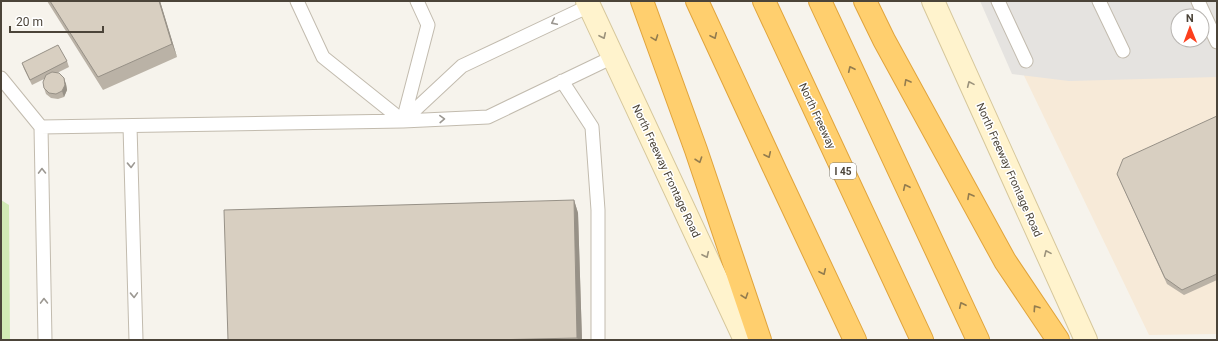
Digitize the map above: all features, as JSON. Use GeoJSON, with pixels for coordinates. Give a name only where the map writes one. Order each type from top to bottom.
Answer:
{"type":"FeatureCollection","features":[{"type":"Feature","properties":{"kind":"highway"},"geometry":{"type":"LineString","coordinates":[[642,1],[696,150],[760,340]]}},
{"type":"Feature","properties":{"kind":"highway"},"geometry":{"type":"LineString","coordinates":[[697,1],[855,340]]}},
{"type":"Feature","properties":{"kind":"highway","name":"North Freeway"},"geometry":{"type":"LineString","coordinates":[[764,1],[922,340]]}},
{"type":"Feature","properties":{"kind":"highway"},"geometry":{"type":"LineString","coordinates":[[820,1],[978,340]]}},
{"type":"Feature","properties":{"kind":"highway"},"geometry":{"type":"LineString","coordinates":[[865,1],[884,40],[1005,261],[1058,340]]}},
{"type":"Feature","properties":{"kind":"main road","name":"North Freeway Frontage Road"},"geometry":{"type":"LineString","coordinates":[[933,1],[1086,340]]}},
{"type":"Feature","properties":{"kind":"main road","name":"North Freeway Frontage Road"},"geometry":{"type":"LineString","coordinates":[[588,3],[745,340]]}},
{"type":"Feature","properties":{"kind":"lane"},"geometry":{"type":"LineString","coordinates":[[297,1],[323,57],[403,121]]}},
{"type":"Feature","properties":{"kind":"lane"},"geometry":{"type":"LineString","coordinates":[[403,121],[428,25],[417,1]]}},
{"type":"Feature","properties":{"kind":"lane"},"geometry":{"type":"LineString","coordinates":[[998,1],[1026,61]]}},
{"type":"Feature","properties":{"kind":"lane"},"geometry":{"type":"LineString","coordinates":[[1099,1],[1123,51]]}},
{"type":"Feature","properties":{"kind":"lane"},"geometry":{"type":"LineString","coordinates":[[1198,1],[1217,42]]}},
{"type":"Feature","properties":{"kind":"lane"},"geometry":{"type":"LineString","coordinates":[[403,121],[462,66],[588,3]]}},
{"type":"Feature","properties":{"kind":"lane"},"geometry":{"type":"LineString","coordinates":[[41,128],[403,121],[488,117],[612,57]]}},
{"type":"Feature","properties":{"kind":"lane"},"geometry":{"type":"LineString","coordinates":[[1,78],[41,128],[45,340]]}},
{"type":"Feature","properties":{"kind":"lane"},"geometry":{"type":"LineString","coordinates":[[562,81],[592,127],[598,210],[598,340]]}},
{"type":"Feature","properties":{"kind":"lane"},"geometry":{"type":"LineString","coordinates":[[130,126],[136,340]]}},
{"type":"Feature","properties":{"kind":"shaded area"},"geometry":{"type":"Polygon","coordinates":[[[980,1],[1217,1],[1217,77],[1069,81],[1012,74],[980,1]]]}},
{"type":"Feature","properties":{"kind":"shaded area"},"geometry":{"type":"Polygon","coordinates":[[[988,1],[1217,1],[1217,334],[1149,335],[988,1]]]}},
{"type":"Feature","properties":{"kind":"green space"},"geometry":{"type":"Polygon","coordinates":[[[1,200],[9,205],[10,340],[1,340],[1,200]]]}},
{"type":"Feature","properties":{"kind":"building"},"geometry":{"type":"Polygon","coordinates":[[[50,1],[159,1],[172,44],[98,77],[50,1]]]}},
{"type":"Feature","properties":{"kind":"building"},"geometry":{"type":"Polygon","coordinates":[[[58,45],[67,61],[30,80],[22,63],[58,45]]]}},
{"type":"Feature","properties":{"kind":"building"},"geometry":{"type":"Polygon","coordinates":[[[52,72],[59,73],[64,78],[65,85],[62,91],[56,94],[49,93],[44,88],[43,82],[46,75],[52,72]]]}},
{"type":"Feature","properties":{"kind":"building"},"geometry":{"type":"Polygon","coordinates":[[[1217,116],[1217,274],[1182,290],[1165,278],[1117,174],[1123,159],[1217,116]]]}},
{"type":"Feature","properties":{"kind":"building"},"geometry":{"type":"Polygon","coordinates":[[[574,200],[577,338],[490,340],[228,340],[224,210],[574,200]]]}}]}
